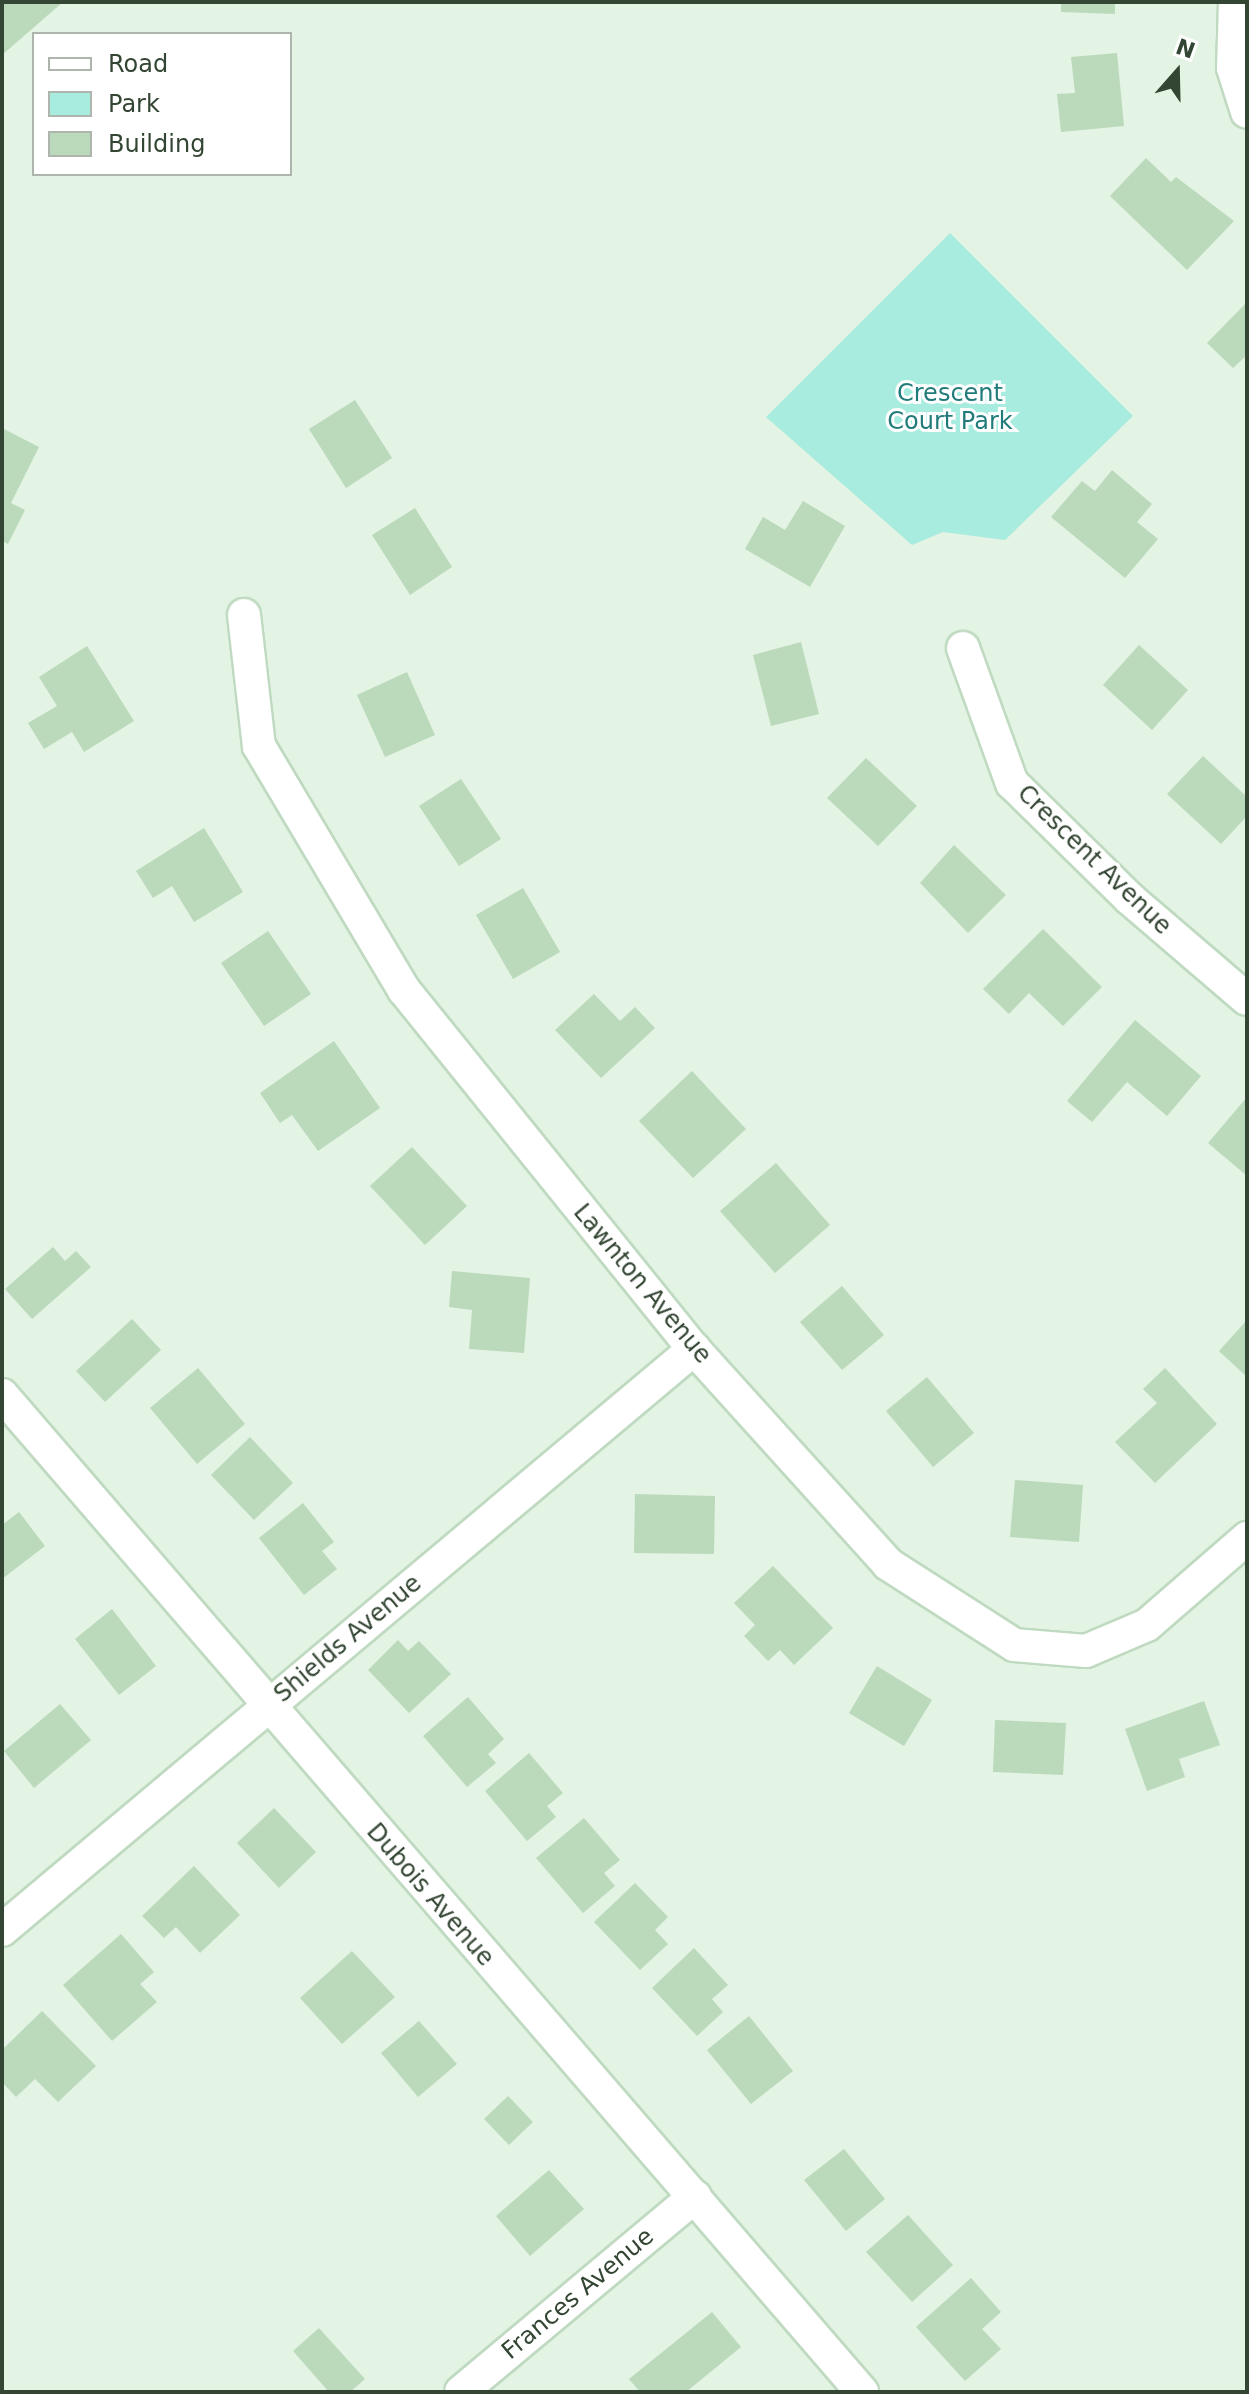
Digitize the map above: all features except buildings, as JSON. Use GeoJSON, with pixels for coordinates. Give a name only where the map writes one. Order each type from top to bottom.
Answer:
{"type":"FeatureCollection","features":[{"type":"Feature","properties":{"kind":"street"},"geometry":{"type":"LineString","coordinates":[[1235,2],[1233,68],[1247,112]]}},
{"type":"Feature","properties":{"kind":"street","name":"Lawnton Avenue"},"geometry":{"type":"LineString","coordinates":[[244,615],[259,746],[404,990],[694,1349],[888,1564],[1014,1645],[1086,1651],[1147,1625],[1247,1538]]}},
{"type":"Feature","properties":{"kind":"street","name":"Crescent Avenue"},"geometry":{"type":"LineString","coordinates":[[963,648],[1012,783],[1129,898],[1247,999]]}},
{"type":"Feature","properties":{"kind":"street","name":"Shields Avenue"},"geometry":{"type":"LineString","coordinates":[[2,1930],[694,1349]]}},
{"type":"Feature","properties":{"kind":"street","name":"Dubois Avenue"},"geometry":{"type":"LineString","coordinates":[[2,1395],[266,1708],[695,2196],[862,2392]]}},
{"type":"Feature","properties":{"kind":"street","name":"Frances Avenue"},"geometry":{"type":"LineString","coordinates":[[461,2392],[695,2196]]}},
{"type":"Feature","properties":{"kind":"green space","name":"Crescent Court Park"},"geometry":{"type":"Polygon","coordinates":[[[950,233],[1133,416],[1005,540],[943,532],[912,545],[766,417],[950,233]]]}}]}
